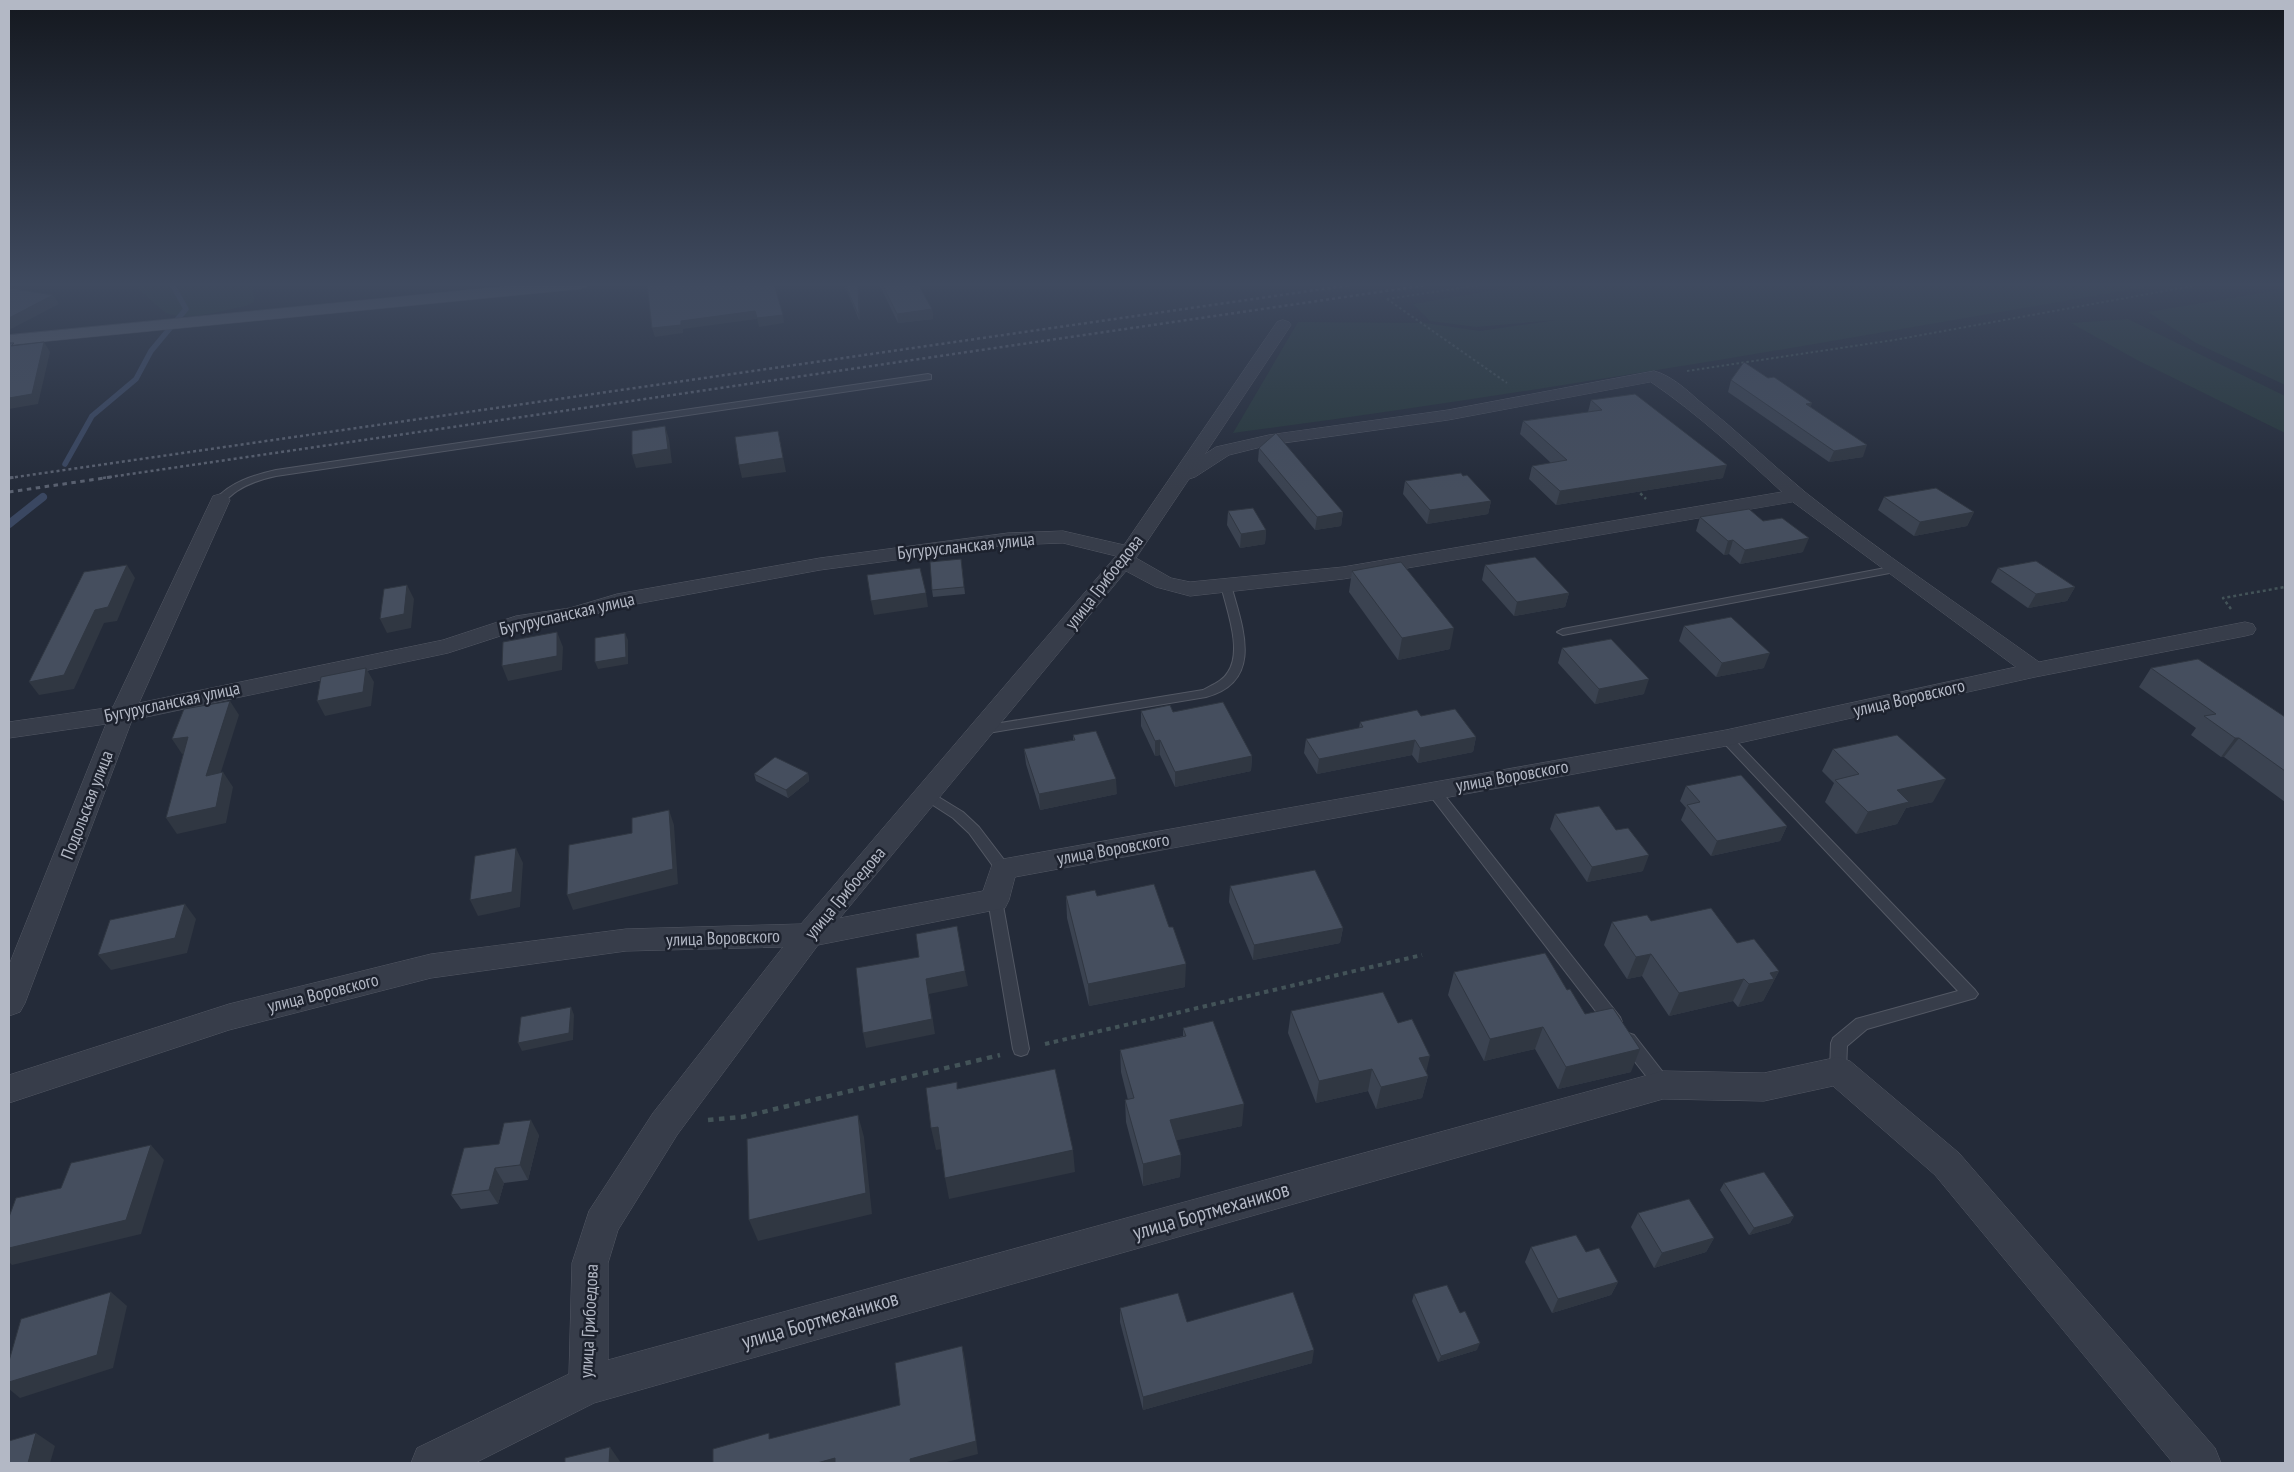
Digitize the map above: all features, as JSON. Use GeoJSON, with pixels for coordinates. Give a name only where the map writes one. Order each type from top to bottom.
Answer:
{"type":"FeatureCollection","features":[{"type":"Feature","properties":{"kind":"street","name":"улица Грибоедова"},"geometry":{"type":"LineString","coordinates":[[432,1463],[588,1385],[590,1263],[602,1223],[665,1124],[809,935],[1127,556],[1264,353]]}},
{"type":"Feature","properties":{"kind":"street"},"geometry":{"type":"LineString","coordinates":[[1180,478],[1223,451],[1269,440],[1448,415],[1654,376],[1678,392],[1726,431],[1798,495],[2035,670]]}},
{"type":"Feature","properties":{"kind":"street","name":"Бугурусланская улица"},"geometry":{"type":"LineString","coordinates":[[9,730],[122,714],[448,646],[524,621],[572,614],[617,601],[820,564],[1008,539],[1062,536],[1127,556],[1163,584],[1176,588],[1343,573],[1798,495]]}},
{"type":"Feature","properties":{"kind":"street","name":"Подольская улица"},"geometry":{"type":"LineString","coordinates":[[9,1004],[122,714],[220,500]]}},
{"type":"Feature","properties":{"kind":"street","name":"улица Воровского"},"geometry":{"type":"LineString","coordinates":[[1003,869],[1726,738],[2035,670],[2245,629]]}},
{"type":"Feature","properties":{"kind":"street"},"geometry":{"type":"LineString","coordinates":[[995,900],[1003,869]]}},
{"type":"Feature","properties":{"kind":"street","name":"улица Воровского"},"geometry":{"type":"LineString","coordinates":[[9,1088],[229,1017],[431,966],[626,940],[809,935],[995,900]]}},
{"type":"Feature","properties":{"kind":"street"},"geometry":{"type":"LineString","coordinates":[[1838,1071],[1946,1164],[2200,1463]]}},
{"type":"Feature","properties":{"kind":"street","name":"улица Бортмехаников"},"geometry":{"type":"LineString","coordinates":[[588,1385],[1663,1085],[1764,1087],[1838,1071]]}},
{"type":"Feature","properties":{"kind":"lane"},"geometry":{"type":"LineString","coordinates":[[220,500],[227,493],[248,481],[276,473],[928,377]]}},
{"type":"Feature","properties":{"kind":"lane"},"geometry":{"type":"LineString","coordinates":[[1563,632],[1896,569]]}},
{"type":"Feature","properties":{"kind":"lane"},"geometry":{"type":"LineString","coordinates":[[982,730],[1206,693],[1222,687],[1239,667],[1242,654],[1226,585]]}},
{"type":"Feature","properties":{"kind":"lane"},"geometry":{"type":"LineString","coordinates":[[1726,738],[1970,994],[1862,1024],[1838,1043],[1838,1071]]}},
{"type":"Feature","properties":{"kind":"lane"},"geometry":{"type":"LineString","coordinates":[[1433,790],[1663,1085]]}},
{"type":"Feature","properties":{"kind":"lane"},"geometry":{"type":"LineString","coordinates":[[927,795],[958,815],[974,830],[1003,869]]}},
{"type":"Feature","properties":{"kind":"lane"},"geometry":{"type":"LineString","coordinates":[[995,900],[1021,1050]]}},
{"type":"Feature","properties":{"kind":"path"},"geometry":{"type":"LineString","coordinates":[[1464,353],[1531,399]]}},
{"type":"Feature","properties":{"kind":"path"},"geometry":{"type":"LineString","coordinates":[[1654,376],[1809,353]]}},
{"type":"Feature","properties":{"kind":"path"},"geometry":{"type":"LineString","coordinates":[[1631,483],[1665,518]]}},
{"type":"Feature","properties":{"kind":"path"},"geometry":{"type":"LineString","coordinates":[[2245,629],[2223,598],[2285,587]]}},
{"type":"Feature","properties":{"kind":"shaded area"},"geometry":{"type":"Polygon","coordinates":[[[1280,353],[1761,353],[1466,400],[1233,433],[1280,353]]]}},
{"type":"Feature","properties":{"kind":"shaded area"},"geometry":{"type":"Polygon","coordinates":[[[2124,353],[2197,353],[2285,396],[2285,433],[2124,353]]]}},
{"type":"Feature","properties":{"kind":"shaded area"},"geometry":{"type":"Polygon","coordinates":[[[2217,353],[2285,353],[2285,385],[2217,353]]]}},
{"type":"Feature","properties":{"kind":"building"},"geometry":{"type":"Polygon","coordinates":[[[9,353],[42,353],[32,394],[9,398],[9,353]]]}},
{"type":"Feature","properties":{"kind":"building"},"geometry":{"type":"Polygon","coordinates":[[[1744,362],[1768,378],[1774,377],[1812,403],[1806,404],[1867,445],[1834,451],[1731,380],[1744,362]]]}},
{"type":"Feature","properties":{"kind":"building"},"geometry":{"type":"Polygon","coordinates":[[[1635,394],[1727,465],[1560,491],[1532,466],[1567,460],[1523,421],[1602,410],[1591,400],[1635,394]]]}},
{"type":"Feature","properties":{"kind":"building"},"geometry":{"type":"Polygon","coordinates":[[[665,426],[668,449],[632,455],[632,431],[665,426]]]}},
{"type":"Feature","properties":{"kind":"building"},"geometry":{"type":"Polygon","coordinates":[[[778,431],[783,458],[739,465],[735,437],[778,431]]]}},
{"type":"Feature","properties":{"kind":"building"},"geometry":{"type":"Polygon","coordinates":[[[1276,433],[1343,512],[1317,517],[1259,448],[1276,433]]]}},
{"type":"Feature","properties":{"kind":"building"},"geometry":{"type":"Polygon","coordinates":[[[1461,473],[1463,476],[1467,475],[1491,501],[1430,510],[1405,481],[1461,473]]]}},
{"type":"Feature","properties":{"kind":"building"},"geometry":{"type":"Polygon","coordinates":[[[1936,488],[1974,512],[1920,522],[1884,497],[1936,488]]]}},
{"type":"Feature","properties":{"kind":"building"},"geometry":{"type":"Polygon","coordinates":[[[1253,508],[1266,530],[1241,534],[1228,511],[1253,508]]]}},
{"type":"Feature","properties":{"kind":"building"},"geometry":{"type":"Polygon","coordinates":[[[1749,509],[1763,521],[1782,518],[1809,538],[1745,550],[1733,540],[1728,541],[1700,517],[1749,509]]]}},
{"type":"Feature","properties":{"kind":"building"},"geometry":{"type":"Polygon","coordinates":[[[1535,557],[1569,593],[1517,602],[1485,565],[1535,557]]]}},
{"type":"Feature","properties":{"kind":"building"},"geometry":{"type":"Polygon","coordinates":[[[961,559],[964,587],[932,590],[930,562],[961,559]]]}},
{"type":"Feature","properties":{"kind":"building"},"geometry":{"type":"Polygon","coordinates":[[[2036,561],[2075,587],[2036,594],[1998,568],[2036,561]]]}},
{"type":"Feature","properties":{"kind":"building"},"geometry":{"type":"Polygon","coordinates":[[[1401,562],[1454,628],[1402,638],[1352,571],[1401,562]]]}},
{"type":"Feature","properties":{"kind":"building"},"geometry":{"type":"Polygon","coordinates":[[[127,565],[108,607],[95,610],[64,675],[29,682],[84,572],[127,565]]]}},
{"type":"Feature","properties":{"kind":"building"},"geometry":{"type":"Polygon","coordinates":[[[920,568],[926,593],[871,601],[867,575],[920,568]]]}},
{"type":"Feature","properties":{"kind":"building"},"geometry":{"type":"Polygon","coordinates":[[[407,585],[404,614],[380,619],[384,589],[407,585]]]}},
{"type":"Feature","properties":{"kind":"building"},"geometry":{"type":"Polygon","coordinates":[[[1731,617],[1770,653],[1722,663],[1684,626],[1731,617]]]}},
{"type":"Feature","properties":{"kind":"building"},"geometry":{"type":"Polygon","coordinates":[[[557,632],[557,656],[502,666],[503,642],[557,632]]]}},
{"type":"Feature","properties":{"kind":"building"},"geometry":{"type":"Polygon","coordinates":[[[625,633],[626,657],[595,662],[595,638],[625,633]]]}},
{"type":"Feature","properties":{"kind":"building"},"geometry":{"type":"Polygon","coordinates":[[[1611,639],[1649,679],[1599,689],[1562,648],[1611,639]]]}},
{"type":"Feature","properties":{"kind":"building"},"geometry":{"type":"Polygon","coordinates":[[[2198,659],[2285,717],[2285,771],[2204,716],[2216,714],[2151,668],[2198,659]]]}},
{"type":"Feature","properties":{"kind":"building"},"geometry":{"type":"Polygon","coordinates":[[[366,668],[363,692],[317,701],[321,677],[366,668]]]}},
{"type":"Feature","properties":{"kind":"building"},"geometry":{"type":"Polygon","coordinates":[[[230,701],[206,776],[223,772],[216,807],[166,818],[188,737],[172,739],[184,709],[230,701]]]}},
{"type":"Feature","properties":{"kind":"building"},"geometry":{"type":"Polygon","coordinates":[[[1223,702],[1252,756],[1175,772],[1160,740],[1155,741],[1141,711],[1170,705],[1173,712],[1223,702]]]}},
{"type":"Feature","properties":{"kind":"building"},"geometry":{"type":"Polygon","coordinates":[[[1455,709],[1476,737],[1420,748],[1415,740],[1319,759],[1306,739],[1363,727],[1360,722],[1417,710],[1421,716],[1455,709]]]}},
{"type":"Feature","properties":{"kind":"building"},"geometry":{"type":"Polygon","coordinates":[[[1096,731],[1116,779],[1039,794],[1024,749],[1075,740],[1073,735],[1096,731]]]}},
{"type":"Feature","properties":{"kind":"building"},"geometry":{"type":"Polygon","coordinates":[[[1897,735],[1946,779],[1897,790],[1909,802],[1868,812],[1835,780],[1859,774],[1833,749],[1897,735]]]}},
{"type":"Feature","properties":{"kind":"building"},"geometry":{"type":"Polygon","coordinates":[[[775,757],[808,773],[786,790],[754,774],[775,757]]]}},
{"type":"Feature","properties":{"kind":"building"},"geometry":{"type":"Polygon","coordinates":[[[1741,775],[1787,826],[1717,841],[1687,805],[1700,802],[1686,786],[1741,775]]]}},
{"type":"Feature","properties":{"kind":"building"},"geometry":{"type":"Polygon","coordinates":[[[1599,806],[1616,830],[1628,828],[1649,855],[1592,867],[1555,814],[1599,806]]]}},
{"type":"Feature","properties":{"kind":"building"},"geometry":{"type":"Polygon","coordinates":[[[669,810],[673,869],[567,895],[569,845],[632,833],[632,818],[669,810]]]}},
{"type":"Feature","properties":{"kind":"building"},"geometry":{"type":"Polygon","coordinates":[[[516,848],[512,892],[470,900],[475,856],[516,848]]]}},
{"type":"Feature","properties":{"kind":"building"},"geometry":{"type":"Polygon","coordinates":[[[1315,870],[1343,928],[1254,945],[1230,886],[1315,870]]]}},
{"type":"Feature","properties":{"kind":"building"},"geometry":{"type":"Polygon","coordinates":[[[1154,884],[1169,927],[1173,927],[1186,964],[1088,984],[1066,896],[1095,890],[1097,896],[1154,884]]]}},
{"type":"Feature","properties":{"kind":"building"},"geometry":{"type":"Polygon","coordinates":[[[185,904],[175,938],[98,955],[110,920],[185,904]]]}},
{"type":"Feature","properties":{"kind":"building"},"geometry":{"type":"Polygon","coordinates":[[[1711,908],[1737,943],[1754,939],[1779,971],[1770,973],[1774,979],[1749,984],[1744,979],[1679,993],[1651,954],[1636,957],[1612,922],[1647,915],[1651,921],[1711,908]]]}},
{"type":"Feature","properties":{"kind":"building"},"geometry":{"type":"Polygon","coordinates":[[[957,926],[965,971],[926,979],[932,1019],[863,1033],[856,968],[919,957],[916,934],[957,926]]]}},
{"type":"Feature","properties":{"kind":"building"},"geometry":{"type":"Polygon","coordinates":[[[1545,953],[1567,990],[1570,989],[1585,1014],[1613,1008],[1640,1049],[1566,1067],[1543,1027],[1490,1039],[1454,972],[1545,953]]]}},
{"type":"Feature","properties":{"kind":"building"},"geometry":{"type":"Polygon","coordinates":[[[1383,992],[1398,1023],[1412,1019],[1430,1056],[1419,1058],[1428,1076],[1381,1087],[1372,1069],[1319,1081],[1291,1011],[1383,992]]]}},
{"type":"Feature","properties":{"kind":"building"},"geometry":{"type":"Polygon","coordinates":[[[571,1007],[569,1033],[518,1043],[521,1017],[571,1007]]]}},
{"type":"Feature","properties":{"kind":"building"},"geometry":{"type":"Polygon","coordinates":[[[1213,1021],[1244,1104],[1170,1120],[1181,1155],[1143,1164],[1125,1100],[1134,1098],[1120,1050],[1186,1036],[1183,1028],[1213,1021]]]}},
{"type":"Feature","properties":{"kind":"building"},"geometry":{"type":"Polygon","coordinates":[[[1055,1069],[1073,1150],[945,1178],[938,1127],[931,1128],[926,1088],[957,1082],[957,1089],[1055,1069]]]}},
{"type":"Feature","properties":{"kind":"building"},"geometry":{"type":"Polygon","coordinates":[[[858,1115],[866,1193],[749,1220],[747,1139],[858,1115]]]}},
{"type":"Feature","properties":{"kind":"building"},"geometry":{"type":"Polygon","coordinates":[[[531,1120],[520,1165],[495,1168],[489,1190],[451,1195],[464,1148],[499,1144],[504,1123],[531,1120]]]}},
{"type":"Feature","properties":{"kind":"building"},"geometry":{"type":"Polygon","coordinates":[[[151,1145],[126,1220],[9,1248],[9,1217],[16,1198],[61,1188],[71,1163],[151,1145]]]}},
{"type":"Feature","properties":{"kind":"building"},"geometry":{"type":"Polygon","coordinates":[[[1764,1172],[1794,1216],[1754,1228],[1724,1183],[1764,1172]]]}},
{"type":"Feature","properties":{"kind":"building"},"geometry":{"type":"Polygon","coordinates":[[[1689,1199],[1714,1238],[1662,1253],[1638,1213],[1689,1199]]]}},
{"type":"Feature","properties":{"kind":"building"},"geometry":{"type":"Polygon","coordinates":[[[1576,1235],[1586,1252],[1599,1248],[1618,1282],[1558,1299],[1531,1247],[1576,1235]]]}},
{"type":"Feature","properties":{"kind":"building"},"geometry":{"type":"Polygon","coordinates":[[[1447,1285],[1460,1313],[1465,1311],[1480,1343],[1441,1356],[1414,1294],[1447,1285]]]}},
{"type":"Feature","properties":{"kind":"building"},"geometry":{"type":"Polygon","coordinates":[[[111,1292],[97,1355],[9,1382],[9,1361],[21,1319],[111,1292]]]}},
{"type":"Feature","properties":{"kind":"building"},"geometry":{"type":"Polygon","coordinates":[[[1293,1292],[1314,1350],[1143,1397],[1120,1308],[1178,1293],[1187,1322],[1293,1292]]]}},
{"type":"Feature","properties":{"kind":"building"},"geometry":{"type":"Polygon","coordinates":[[[962,1346],[976,1441],[910,1459],[911,1463],[835,1463],[835,1458],[817,1463],[713,1463],[713,1449],[769,1433],[769,1439],[900,1405],[895,1363],[962,1346]]]}},
{"type":"Feature","properties":{"kind":"building"},"geometry":{"type":"Polygon","coordinates":[[[36,1433],[28,1463],[9,1463],[9,1441],[36,1433]]]}},
{"type":"Feature","properties":{"kind":"building"},"geometry":{"type":"Polygon","coordinates":[[[610,1447],[609,1463],[565,1463],[565,1458],[610,1447]]]}},
{"type":"Feature","properties":{"kind":"waterway"},"geometry":{"type":"LineString","coordinates":[[65,464],[92,416],[136,379],[150,353]]}},
{"type":"Feature","properties":{"kind":"waterway"},"geometry":{"type":"LineString","coordinates":[[9,524],[43,497]]}},
{"type":"Feature","properties":{"kind":"railway"},"geometry":{"type":"LineString","coordinates":[[16,477],[9,478],[880,353]]}},
{"type":"Feature","properties":{"kind":"railway"},"geometry":{"type":"LineString","coordinates":[[103,478],[963,353]]}},
{"type":"Feature","properties":{"kind":"railway"},"geometry":{"type":"LineString","coordinates":[[9,492],[111,477]]}}]}
